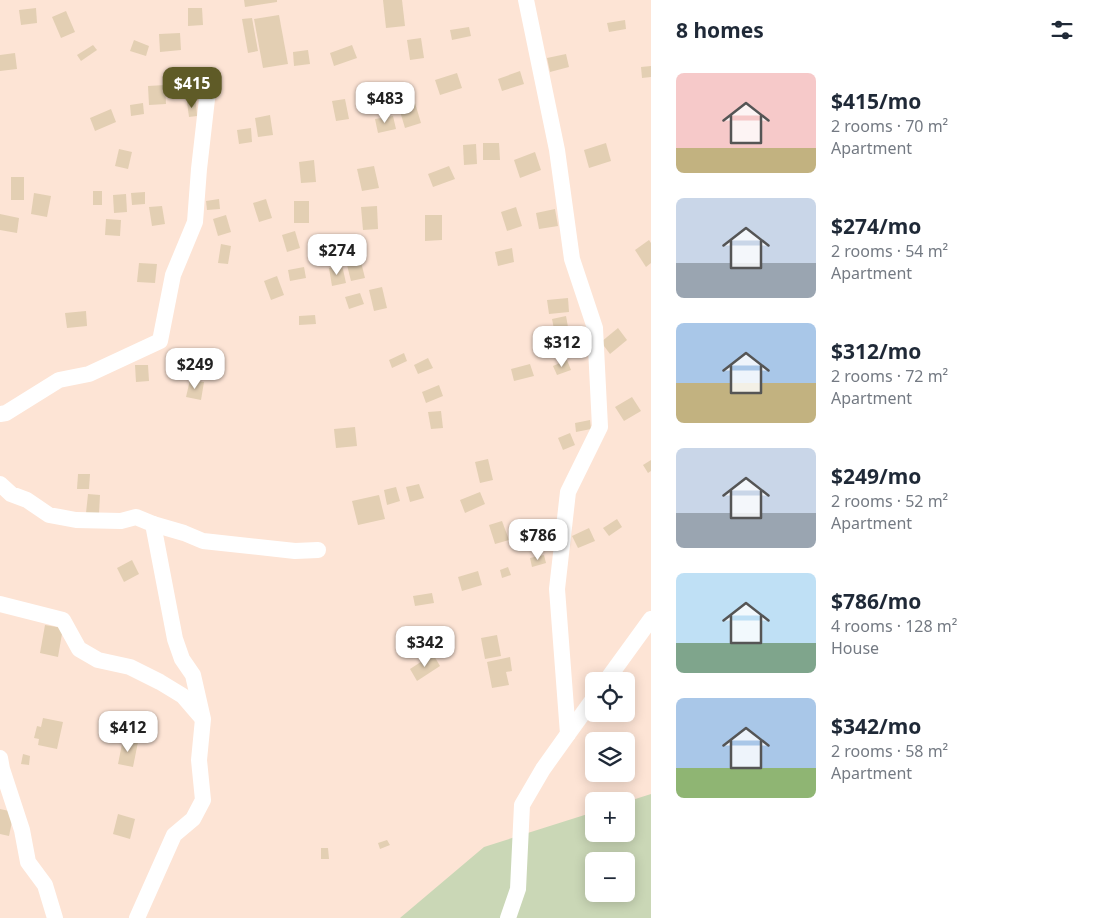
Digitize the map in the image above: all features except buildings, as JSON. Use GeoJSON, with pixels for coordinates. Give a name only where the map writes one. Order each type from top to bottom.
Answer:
{"type":"FeatureCollection","features":[{"type":"Feature","properties":{"kind":"street"},"geometry":{"type":"LineString","coordinates":[[526,0],[557,150],[572,259],[595,328],[600,427],[568,492],[557,589],[568,734]]}},
{"type":"Feature","properties":{"kind":"street"},"geometry":{"type":"LineString","coordinates":[[0,414],[6,413],[59,380],[89,374],[160,341],[173,275],[195,222],[207,99]]}},
{"type":"Feature","properties":{"kind":"street"},"geometry":{"type":"LineString","coordinates":[[0,484],[11,494],[27,500],[49,515],[76,520],[121,521],[136,517],[203,541],[295,552],[318,550]]}},
{"type":"Feature","properties":{"kind":"street"},"geometry":{"type":"LineString","coordinates":[[137,918],[174,835],[193,819],[203,800],[199,760],[203,719],[193,675],[182,659],[175,639],[153,524]]}},
{"type":"Feature","properties":{"kind":"street"},"geometry":{"type":"LineString","coordinates":[[0,604],[63,620],[79,649],[98,660],[130,667],[160,682],[183,696],[203,719]]}},
{"type":"Feature","properties":{"kind":"street"},"geometry":{"type":"LineString","coordinates":[[613,672],[651,619]]}},
{"type":"Feature","properties":{"kind":"street"},"geometry":{"type":"LineString","coordinates":[[508,918],[518,889],[522,805],[543,769],[585,710]]}},
{"type":"Feature","properties":{"kind":"street"},"geometry":{"type":"LineString","coordinates":[[0,758],[22,830],[28,862],[45,885],[55,918]]}},
{"type":"Feature","properties":{"kind":"green space"},"geometry":{"type":"Polygon","coordinates":[[[651,794],[651,918],[400,918],[484,847],[585,815],[585,842],[635,842],[635,799],[651,794]]]}}]}
